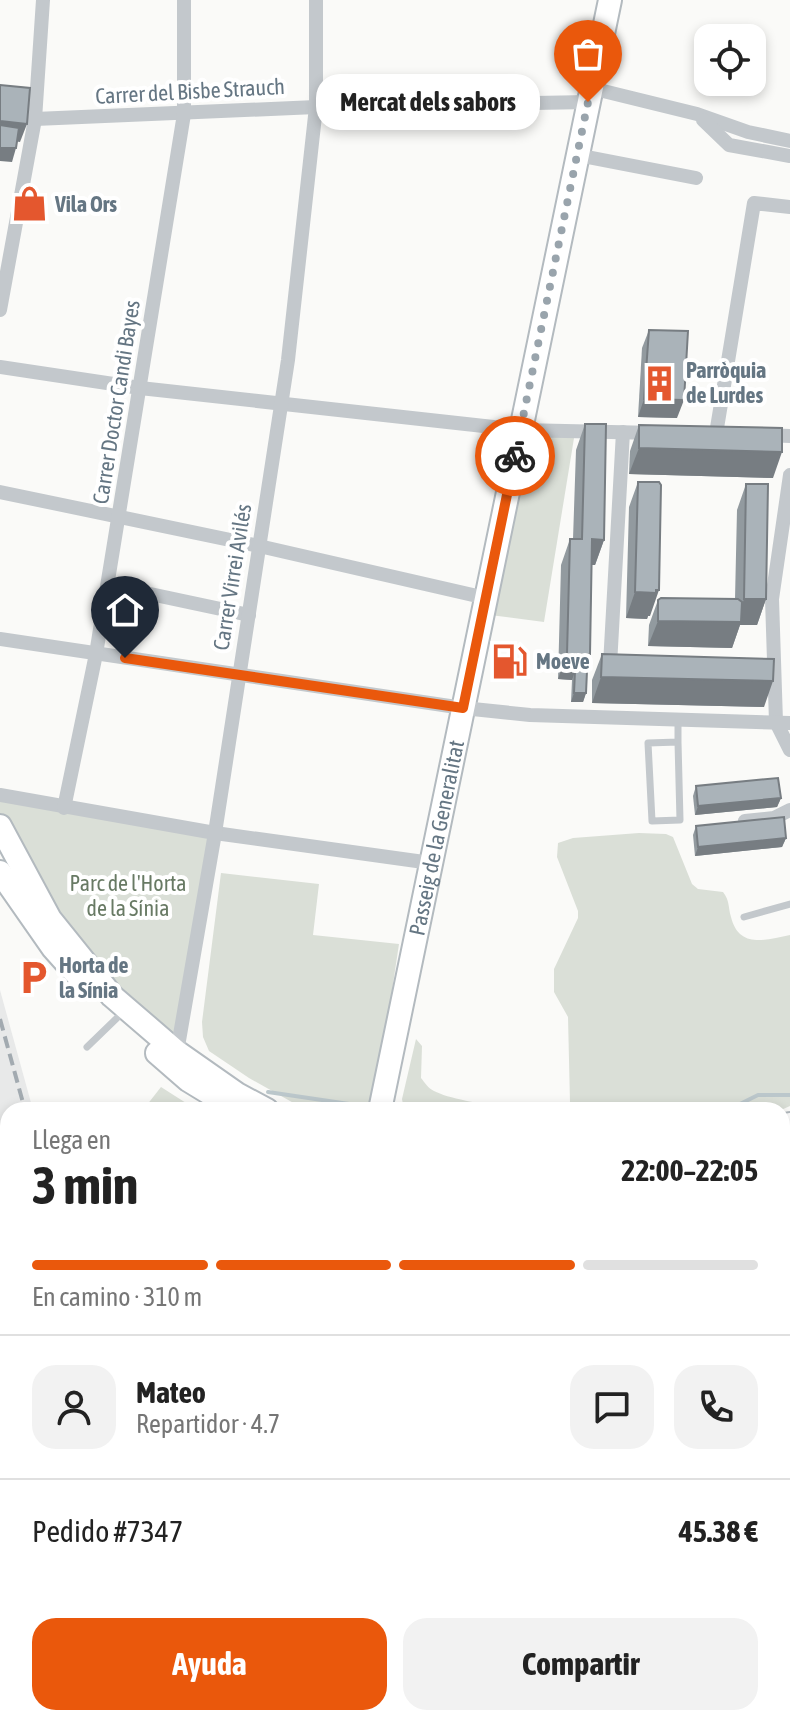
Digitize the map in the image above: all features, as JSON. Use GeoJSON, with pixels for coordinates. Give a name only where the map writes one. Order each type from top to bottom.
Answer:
{"type":"FeatureCollection","features":[{"type":"Feature","properties":{"kind":"street"},"geometry":{"type":"LineString","coordinates":[[0,310],[31,109],[43,0]]}},
{"type":"Feature","properties":{"kind":"street","name":"Carrer Doctor Candi Bayes"},"geometry":{"type":"LineString","coordinates":[[64,808],[120,519],[184,114],[184,0]]}},
{"type":"Feature","properties":{"kind":"street","name":"Carrer Virrei Avilés"},"geometry":{"type":"LineString","coordinates":[[177,1052],[215,833],[281,402],[316,107],[316,0]]}},
{"type":"Feature","properties":{"kind":"street","name":"Passeig de la Generalitat"},"geometry":{"type":"LineString","coordinates":[[382,1102],[610,0]]}},
{"type":"Feature","properties":{"kind":"street","name":"Carrer del Bisbe Strauch"},"geometry":{"type":"LineString","coordinates":[[31,109],[184,114],[590,95],[697,114],[748,132],[790,141]]}},
{"type":"Feature","properties":{"kind":"street"},"geometry":{"type":"LineString","coordinates":[[697,114],[729,145],[790,156]]}},
{"type":"Feature","properties":{"kind":"street"},"geometry":{"type":"LineString","coordinates":[[577,155],[696,178]]}},
{"type":"Feature","properties":{"kind":"street"},"geometry":{"type":"LineString","coordinates":[[790,207],[754,203],[724,435],[790,436]]}},
{"type":"Feature","properties":{"kind":"street"},"geometry":{"type":"LineString","coordinates":[[0,367],[140,388],[520,430],[677,434]]}},
{"type":"Feature","properties":{"kind":"street"},"geometry":{"type":"LineString","coordinates":[[623,432],[610,665],[640,665]]}},
{"type":"Feature","properties":{"kind":"street"},"geometry":{"type":"LineString","coordinates":[[790,475],[772,599],[767,668],[790,750]]}},
{"type":"Feature","properties":{"kind":"street"},"geometry":{"type":"LineString","coordinates":[[0,492],[259,546],[486,598]]}},
{"type":"Feature","properties":{"kind":"street"},"geometry":{"type":"LineString","coordinates":[[108,585],[249,615]]}},
{"type":"Feature","properties":{"kind":"street"},"geometry":{"type":"LineString","coordinates":[[0,639],[463,708],[530,715],[783,722]]}},
{"type":"Feature","properties":{"kind":"street"},"geometry":{"type":"LineString","coordinates":[[0,795],[215,833],[431,863]]}},
{"type":"Feature","properties":{"kind":"street"},"geometry":{"type":"LineString","coordinates":[[733,822],[774,818],[790,810]]}},
{"type":"Feature","properties":{"kind":"street"},"geometry":{"type":"LineString","coordinates":[[0,826],[50,919],[112,996],[177,1052],[252,1102]]}},
{"type":"Feature","properties":{"kind":"street"},"geometry":{"type":"LineString","coordinates":[[0,872],[53,948],[117,1018],[188,1080],[224,1102]]}},
{"type":"Feature","properties":{"kind":"lane"},"geometry":{"type":"LineString","coordinates":[[678,719],[680,820],[652,821],[648,743],[678,742]]}},
{"type":"Feature","properties":{"kind":"lane"},"geometry":{"type":"LineString","coordinates":[[744,917],[790,904]]}},
{"type":"Feature","properties":{"kind":"lane"},"geometry":{"type":"LineString","coordinates":[[87,1047],[117,1018]]}},
{"type":"Feature","properties":{"kind":"shaded area"},"geometry":{"type":"Polygon","coordinates":[[[0,990],[31,1102],[0,1102],[0,990]]]}},
{"type":"Feature","properties":{"kind":"green space"},"geometry":{"type":"Polygon","coordinates":[[[520,430],[575,432],[544,622],[482,614],[520,430]]]}},
{"type":"Feature","properties":{"kind":"green space","name":"Parc de l'Horta de la Sínia"},"geometry":{"type":"Polygon","coordinates":[[[0,795],[215,833],[177,1052],[112,996],[0,826],[0,795]]]}},
{"type":"Feature","properties":{"kind":"green space"},"geometry":{"type":"Polygon","coordinates":[[[639,833],[673,837],[692,884],[698,889],[723,892],[740,934],[754,940],[790,935],[790,1102],[570,1102],[568,1017],[554,992],[554,969],[578,918],[557,857],[558,843],[573,838],[639,833]]]}},
{"type":"Feature","properties":{"kind":"green space"},"geometry":{"type":"Polygon","coordinates":[[[221,873],[319,884],[313,935],[399,944],[376,1097],[373,1102],[292,1102],[209,1051],[203,1037],[202,1022],[221,873]]]}},
{"type":"Feature","properties":{"kind":"green space"},"geometry":{"type":"Polygon","coordinates":[[[416,1039],[422,1046],[421,1078],[434,1091],[475,1102],[403,1102],[416,1039]]]}},
{"type":"Feature","properties":{"kind":"green space"},"geometry":{"type":"Polygon","coordinates":[[[161,1087],[184,1102],[149,1102],[161,1087]]]}},
{"type":"Feature","properties":{"kind":"building"},"geometry":{"type":"Polygon","coordinates":[[[0,85],[30,88],[27,124],[0,121],[0,85]]]}},
{"type":"Feature","properties":{"kind":"building"},"geometry":{"type":"Polygon","coordinates":[[[0,125],[19,128],[16,148],[0,148],[0,125]]]}},
{"type":"Feature","properties":{"kind":"building","name":"Parròquia de Lurdes"},"geometry":{"type":"Polygon","coordinates":[[[649,330],[688,331],[684,400],[644,399],[649,330]]]}},
{"type":"Feature","properties":{"kind":"building"},"geometry":{"type":"Polygon","coordinates":[[[585,424],[606,424],[604,540],[592,539],[590,654],[567,654],[570,539],[582,539],[585,424]]]}},
{"type":"Feature","properties":{"kind":"building"},"geometry":{"type":"Polygon","coordinates":[[[639,425],[782,428],[782,452],[639,448],[639,425]]]}},
{"type":"Feature","properties":{"kind":"building"},"geometry":{"type":"Polygon","coordinates":[[[638,482],[659,482],[661,485],[659,590],[656,593],[635,592],[638,482]]]}},
{"type":"Feature","properties":{"kind":"building"},"geometry":{"type":"Polygon","coordinates":[[[746,484],[768,484],[766,599],[744,599],[746,484]]]}},
{"type":"Feature","properties":{"kind":"building"},"geometry":{"type":"Polygon","coordinates":[[[738,599],[742,602],[741,622],[658,621],[658,600],[738,599]]]}},
{"type":"Feature","properties":{"kind":"building"},"geometry":{"type":"Polygon","coordinates":[[[602,654],[774,659],[773,681],[601,677],[602,654]]]}},
{"type":"Feature","properties":{"kind":"building"},"geometry":{"type":"Polygon","coordinates":[[[575,671],[587,671],[586,693],[574,693],[575,671]]]}},
{"type":"Feature","properties":{"kind":"building"},"geometry":{"type":"Polygon","coordinates":[[[778,778],[781,798],[698,806],[696,786],[778,778]]]}},
{"type":"Feature","properties":{"kind":"building"},"geometry":{"type":"Polygon","coordinates":[[[784,817],[786,838],[698,847],[696,826],[784,817]]]}},
{"type":"Feature","properties":{"kind":"waterway"},"geometry":{"type":"LineString","coordinates":[[268,1092],[336,1102]]}},
{"type":"Feature","properties":{"kind":"waterway"},"geometry":{"type":"LineString","coordinates":[[744,1102],[758,1095],[790,1095]]}},
{"type":"Feature","properties":{"kind":"railway"},"geometry":{"type":"LineString","coordinates":[[0,1019],[23,1102]]}},
{"type":"Feature","properties":{"kind":"way so far"},"geometry":{"type":"LineString","coordinates":[[515,456],[588,102]]}},
{"type":"Feature","properties":{"kind":"place","name":"Mercat dels sabors"},"geometry":{"type":"Point","coordinates":[588,102]}},
{"type":"Feature","properties":{"kind":"place","name":"Vila Ors"},"geometry":{"type":"Point","coordinates":[29,204]}},
{"type":"Feature","properties":{"kind":"place","name":"Parròquia de Lurdes"},"geometry":{"type":"Point","coordinates":[660,383]}},
{"type":"Feature","properties":{"kind":"place","name":"Moeve"},"geometry":{"type":"Point","coordinates":[510,661]}},
{"type":"Feature","properties":{"kind":"place","name":"Horta de la Sínia"},"geometry":{"type":"Point","coordinates":[33,978]}},
{"type":"Feature","properties":{"kind":"route"},"geometry":{"type":"LineString","coordinates":[[125,658],[463,708],[515,456]]}}]}
